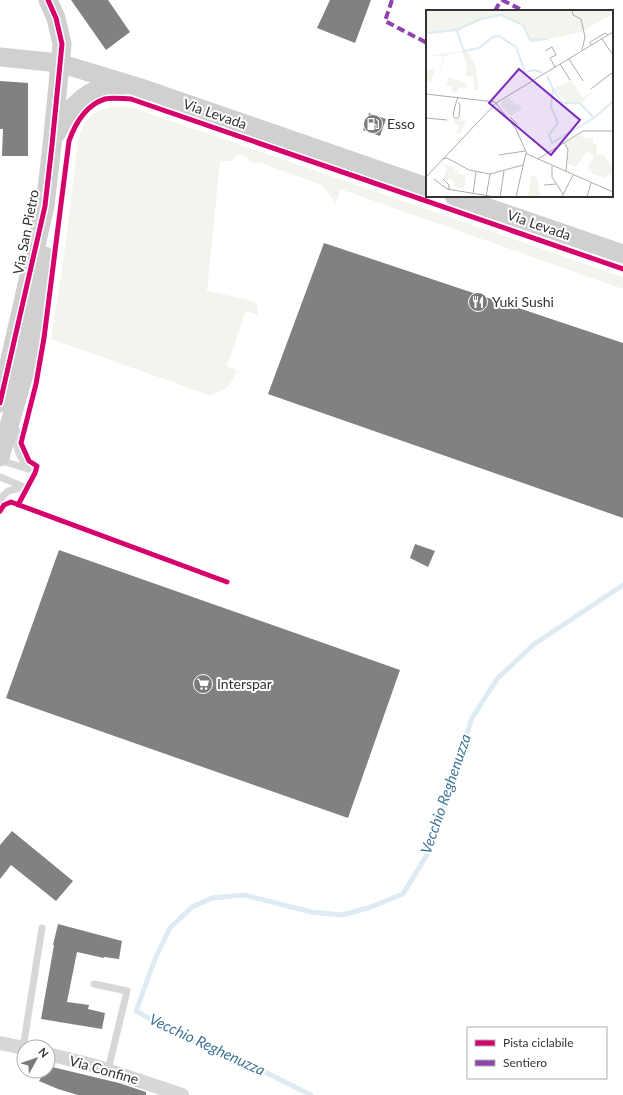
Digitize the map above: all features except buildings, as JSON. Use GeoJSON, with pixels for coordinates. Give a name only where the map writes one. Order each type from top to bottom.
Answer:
{"type":"FeatureCollection","features":[{"type":"Feature","properties":{"kind":"street","name":"Via San Pietro"},"geometry":{"type":"LineString","coordinates":[[2,406],[10,362],[44,206],[52,145],[62,44],[56,18],[48,0]]}},
{"type":"Feature","properties":{"kind":"street","name":"Via Levada"},"geometry":{"type":"LineString","coordinates":[[0,57],[59,63],[138,87],[426,187]]}},
{"type":"Feature","properties":{"kind":"street","name":"Via San Pietro"},"geometry":{"type":"LineString","coordinates":[[52,145],[60,125],[68,112],[95,90],[109,85],[138,87]]}},
{"type":"Feature","properties":{"kind":"street","name":"Via Levada"},"geometry":{"type":"LineString","coordinates":[[457,197],[623,254]]}},
{"type":"Feature","properties":{"kind":"street"},"geometry":{"type":"LineString","coordinates":[[0,459],[34,343],[45,264],[44,206]]}},
{"type":"Feature","properties":{"kind":"street"},"geometry":{"type":"LineString","coordinates":[[0,1043],[16,1046]]}},
{"type":"Feature","properties":{"kind":"street","name":"Via Confine"},"geometry":{"type":"LineString","coordinates":[[56,1056],[108,1070],[182,1095]]}},
{"type":"Feature","properties":{"kind":"lane"},"geometry":{"type":"LineString","coordinates":[[0,459],[28,469],[18,454],[15,436],[37,355],[34,343]]}},
{"type":"Feature","properties":{"kind":"lane"},"geometry":{"type":"LineString","coordinates":[[0,477],[24,487],[8,491],[0,499]]}},
{"type":"Feature","properties":{"kind":"lane"},"geometry":{"type":"LineString","coordinates":[[25,1039],[42,928]]}},
{"type":"Feature","properties":{"kind":"lane"},"geometry":{"type":"LineString","coordinates":[[94,984],[127,991],[108,1070]]}},
{"type":"Feature","properties":{"kind":"shaded area"},"geometry":{"type":"Polygon","coordinates":[[[116,106],[134,108],[623,277],[623,289],[340,189],[336,203],[322,185],[261,163],[250,162],[247,157],[241,154],[235,156],[232,161],[220,161],[207,291],[254,301],[258,307],[258,315],[246,311],[227,366],[237,370],[232,381],[224,390],[209,395],[51,339],[64,256],[80,134],[90,116],[101,110],[116,106]]]}},
{"type":"Feature","properties":{"kind":"waterway","name":"Vecchio Reghenuzza"},"geometry":{"type":"LineString","coordinates":[[311,1095],[257,1068],[183,1037],[136,1011],[155,959],[170,928],[192,907],[212,898],[244,895],[311,912],[342,915],[368,908],[403,894],[431,848],[472,718],[497,679],[533,645],[623,585]]}},
{"type":"Feature","properties":{"kind":"marked path"},"geometry":{"type":"LineString","coordinates":[[392,0],[385,21],[426,42]]}},
{"type":"Feature","properties":{"kind":"marked path"},"geometry":{"type":"LineString","coordinates":[[496,10],[501,0]]}},
{"type":"Feature","properties":{"kind":"marked path"},"geometry":{"type":"LineString","coordinates":[[502,0],[522,10]]}},
{"type":"Feature","properties":{"kind":"cycle path"},"geometry":{"type":"LineString","coordinates":[[0,403],[45,206],[62,44],[56,18],[48,0]]}},
{"type":"Feature","properties":{"kind":"cycle path"},"geometry":{"type":"LineString","coordinates":[[18,505],[35,473],[37,466],[29,461],[21,443],[36,384],[44,338],[69,141],[74,128],[87,110],[105,99],[131,99],[623,269]]}},
{"type":"Feature","properties":{"kind":"cycle path"},"geometry":{"type":"LineString","coordinates":[[0,511],[4,505],[11,502],[227,582]]}},
{"type":"Feature","properties":{"kind":"place","name":"Esso"},"geometry":{"type":"Point","coordinates":[373,124]}},
{"type":"Feature","properties":{"kind":"place","name":"Yuki Sushi"},"geometry":{"type":"Point","coordinates":[478,302]}},
{"type":"Feature","properties":{"kind":"place","name":"Interspar"},"geometry":{"type":"Point","coordinates":[203,684]}}]}
